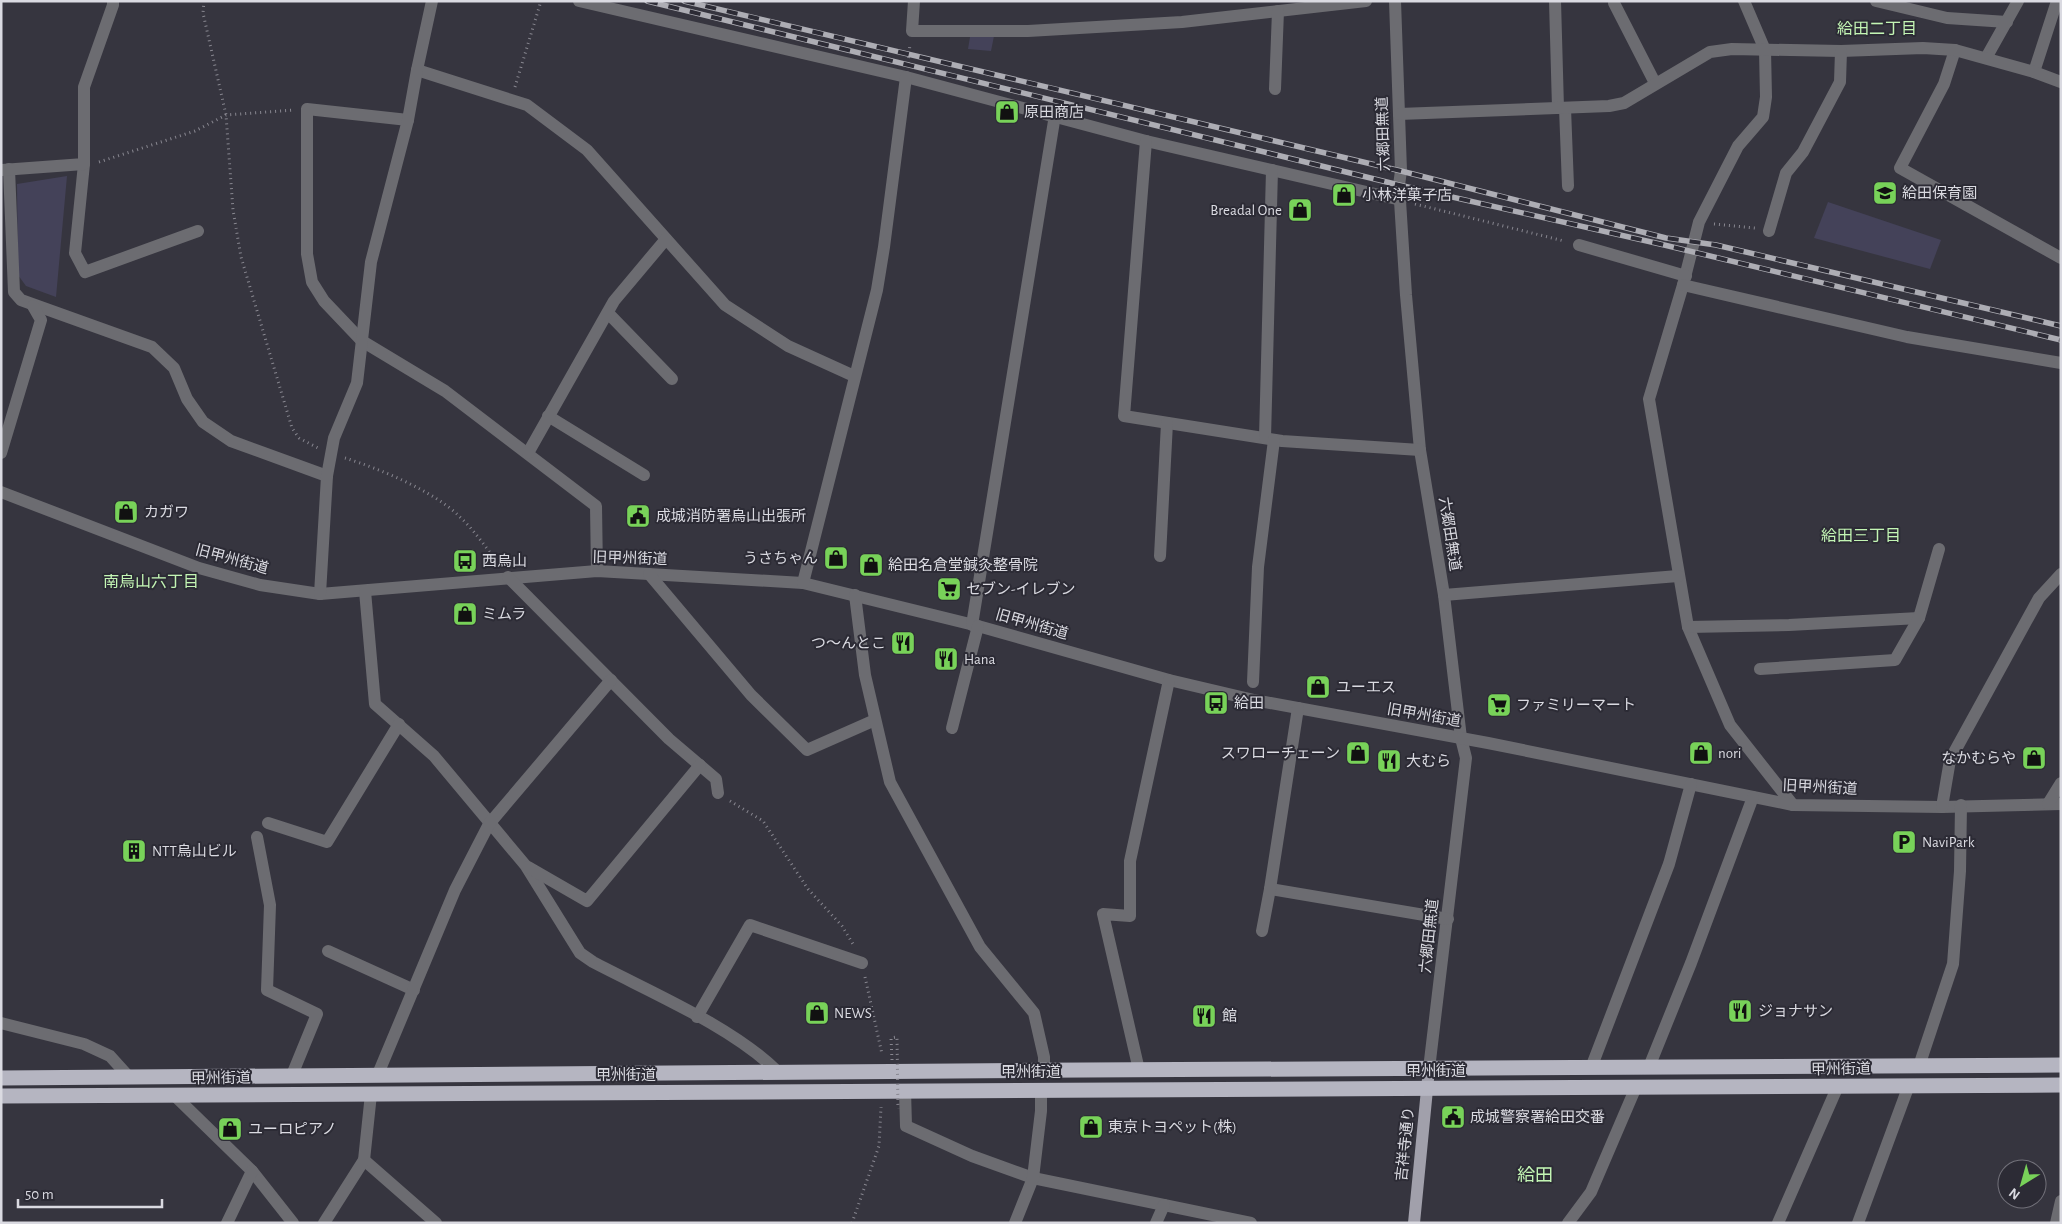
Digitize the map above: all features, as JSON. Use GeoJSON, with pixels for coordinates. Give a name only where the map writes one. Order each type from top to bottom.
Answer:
{"type":"FeatureCollection","features":[{"type":"Feature","properties":{"kind":"highway","name":"甲州街道"},"geometry":{"type":"LineString","coordinates":[[1,1078],[777,1071],[2061,1065]]}},
{"type":"Feature","properties":{"kind":"highway","name":"甲州街道"},"geometry":{"type":"LineString","coordinates":[[1,1096],[905,1090],[1838,1088],[1909,1085],[2061,1085]]}},
{"type":"Feature","properties":{"kind":"main road","name":"吉祥寺通り"},"geometry":{"type":"LineString","coordinates":[[1414,1223],[1429,1069]]}},
{"type":"Feature","properties":{"kind":"street"},"geometry":{"type":"LineString","coordinates":[[113,1],[84,87],[84,164],[76,253],[85,272],[198,231]]}},
{"type":"Feature","properties":{"kind":"street"},"geometry":{"type":"LineString","coordinates":[[320,594],[327,476],[334,438],[357,383],[363,318],[371,262],[408,120],[432,1]]}},
{"type":"Feature","properties":{"kind":"street"},"geometry":{"type":"LineString","coordinates":[[579,1],[906,77],[1055,115],[1146,141],[1401,200]]}},
{"type":"Feature","properties":{"kind":"street"},"geometry":{"type":"LineString","coordinates":[[914,1],[912,31],[1038,30],[1182,22],[1366,1]]}},
{"type":"Feature","properties":{"kind":"street","name":"六郷田無道"},"geometry":{"type":"LineString","coordinates":[[1395,1],[1406,295],[1420,450],[1444,595],[1461,738],[1466,758],[1429,1069]]}},
{"type":"Feature","properties":{"kind":"street"},"geometry":{"type":"LineString","coordinates":[[1555,1],[1561,108],[1568,186]]}},
{"type":"Feature","properties":{"kind":"street"},"geometry":{"type":"LineString","coordinates":[[1744,1],[1765,50],[1766,98],[1763,117],[1738,146],[1699,222],[1685,280],[1649,399],[1688,627],[1730,725],[1794,805]]}},
{"type":"Feature","properties":{"kind":"street"},"geometry":{"type":"LineString","coordinates":[[1876,1],[1947,18],[2007,22]]}},
{"type":"Feature","properties":{"kind":"street"},"geometry":{"type":"LineString","coordinates":[[1986,58],[2018,1]]}},
{"type":"Feature","properties":{"kind":"street"},"geometry":{"type":"LineString","coordinates":[[2034,72],[2057,1]]}},
{"type":"Feature","properties":{"kind":"street"},"geometry":{"type":"LineString","coordinates":[[1614,3],[1656,83]]}},
{"type":"Feature","properties":{"kind":"street"},"geometry":{"type":"LineString","coordinates":[[1275,90],[1278,11]]}},
{"type":"Feature","properties":{"kind":"street"},"geometry":{"type":"LineString","coordinates":[[1398,114],[1609,106],[1624,103],[1710,52],[1732,49],[1841,51],[1899,48],[1955,50],[2034,72],[2061,82]]}},
{"type":"Feature","properties":{"kind":"street"},"geometry":{"type":"LineString","coordinates":[[1955,50],[1944,84],[1900,168],[2061,258]]}},
{"type":"Feature","properties":{"kind":"street"},"geometry":{"type":"LineString","coordinates":[[1770,231],[1786,173],[1803,152],[1840,82],[1841,51]]}},
{"type":"Feature","properties":{"kind":"street"},"geometry":{"type":"LineString","coordinates":[[417,70],[527,105],[587,150],[725,306],[788,346],[854,376]]}},
{"type":"Feature","properties":{"kind":"street"},"geometry":{"type":"LineString","coordinates":[[803,583],[876,290],[884,247],[906,77]]}},
{"type":"Feature","properties":{"kind":"street"},"geometry":{"type":"LineString","coordinates":[[408,120],[307,109],[307,254],[312,282],[324,301],[362,342],[445,391],[596,506],[597,571]]}},
{"type":"Feature","properties":{"kind":"street"},"geometry":{"type":"LineString","coordinates":[[952,728],[975,626],[1055,115]]}},
{"type":"Feature","properties":{"kind":"street"},"geometry":{"type":"LineString","coordinates":[[1146,141],[1124,416],[1270,439],[1420,450]]}},
{"type":"Feature","properties":{"kind":"street"},"geometry":{"type":"LineString","coordinates":[[84,164],[5,169],[7,276],[14,292],[21,300],[33,306],[152,347],[174,368],[187,399],[202,422],[231,441],[327,476]]}},
{"type":"Feature","properties":{"kind":"street"},"geometry":{"type":"LineString","coordinates":[[1253,682],[1258,567],[1270,439],[1272,170]]}},
{"type":"Feature","properties":{"kind":"street"},"geometry":{"type":"LineString","coordinates":[[528,453],[614,302],[666,239]]}},
{"type":"Feature","properties":{"kind":"street"},"geometry":{"type":"LineString","coordinates":[[1579,245],[1685,280],[1906,337],[2061,363]]}},
{"type":"Feature","properties":{"kind":"street"},"geometry":{"type":"LineString","coordinates":[[1,453],[12,423],[41,320],[33,306]]}},
{"type":"Feature","properties":{"kind":"street"},"geometry":{"type":"LineString","coordinates":[[608,313],[672,379]]}},
{"type":"Feature","properties":{"kind":"street"},"geometry":{"type":"LineString","coordinates":[[548,416],[644,474]]}},
{"type":"Feature","properties":{"kind":"street"},"geometry":{"type":"LineString","coordinates":[[1160,556],[1167,423]]}},
{"type":"Feature","properties":{"kind":"street","name":"旧甲州街道"},"geometry":{"type":"LineString","coordinates":[[1,492],[199,568],[260,585],[320,594],[597,571],[803,583],[975,626],[1169,680],[1298,708],[1461,738],[1794,805],[1942,807],[2054,804]]}},
{"type":"Feature","properties":{"kind":"street"},"geometry":{"type":"LineString","coordinates":[[1760,669],[1895,660],[1919,618],[1938,549]]}},
{"type":"Feature","properties":{"kind":"street"},"geometry":{"type":"LineString","coordinates":[[648,574],[750,696],[808,750],[876,720]]}},
{"type":"Feature","properties":{"kind":"street"},"geometry":{"type":"LineString","coordinates":[[1942,807],[1950,760],[2039,598],[2061,574]]}},
{"type":"Feature","properties":{"kind":"street"},"geometry":{"type":"LineString","coordinates":[[1444,595],[1678,576]]}},
{"type":"Feature","properties":{"kind":"street"},"geometry":{"type":"LineString","coordinates":[[508,577],[669,739],[716,779],[718,793]]}},
{"type":"Feature","properties":{"kind":"street"},"geometry":{"type":"LineString","coordinates":[[365,591],[375,704],[434,756],[526,866],[580,953],[593,962],[698,1017],[749,1047],[777,1071]]}},
{"type":"Feature","properties":{"kind":"street"},"geometry":{"type":"LineString","coordinates":[[855,595],[865,675],[890,782],[980,947],[1034,1013],[1044,1057],[1044,1071]]}},
{"type":"Feature","properties":{"kind":"street"},"geometry":{"type":"LineString","coordinates":[[1688,627],[1789,625],[1919,618]]}},
{"type":"Feature","properties":{"kind":"street"},"geometry":{"type":"LineString","coordinates":[[378,1074],[455,890],[489,824],[612,680]]}},
{"type":"Feature","properties":{"kind":"street"},"geometry":{"type":"LineString","coordinates":[[1139,1070],[1103,914],[1130,916],[1130,860],[1169,680]]}},
{"type":"Feature","properties":{"kind":"street"},"geometry":{"type":"LineString","coordinates":[[1262,931],[1298,708]]}},
{"type":"Feature","properties":{"kind":"street"},"geometry":{"type":"LineString","coordinates":[[268,823],[327,842],[399,724]]}},
{"type":"Feature","properties":{"kind":"street"},"geometry":{"type":"LineString","coordinates":[[526,866],[587,901],[700,765]]}},
{"type":"Feature","properties":{"kind":"street"},"geometry":{"type":"LineString","coordinates":[[2054,804],[2061,783]]}},
{"type":"Feature","properties":{"kind":"street"},"geometry":{"type":"LineString","coordinates":[[1591,1068],[1669,864],[1691,784]]}},
{"type":"Feature","properties":{"kind":"street"},"geometry":{"type":"LineString","coordinates":[[1649,1067],[1691,963],[1753,797]]}},
{"type":"Feature","properties":{"kind":"street"},"geometry":{"type":"LineString","coordinates":[[1919,1066],[1953,964],[1960,871],[1961,806]]}},
{"type":"Feature","properties":{"kind":"street"},"geometry":{"type":"LineString","coordinates":[[257,837],[270,905],[267,990],[318,1014],[292,1075]]}},
{"type":"Feature","properties":{"kind":"street"},"geometry":{"type":"LineString","coordinates":[[1270,889],[1448,919]]}},
{"type":"Feature","properties":{"kind":"street"},"geometry":{"type":"LineString","coordinates":[[698,1017],[750,925],[862,963]]}},
{"type":"Feature","properties":{"kind":"street"},"geometry":{"type":"LineString","coordinates":[[328,951],[414,990]]}},
{"type":"Feature","properties":{"kind":"street"},"geometry":{"type":"LineString","coordinates":[[1,1023],[84,1044],[110,1056],[130,1077]]}},
{"type":"Feature","properties":{"kind":"street"},"geometry":{"type":"LineString","coordinates":[[1858,1223],[1909,1085]]}},
{"type":"Feature","properties":{"kind":"street"},"geometry":{"type":"LineString","coordinates":[[1568,1223],[1591,1192],[1636,1087]]}},
{"type":"Feature","properties":{"kind":"street"},"geometry":{"type":"LineString","coordinates":[[1778,1223],[1838,1088]]}},
{"type":"Feature","properties":{"kind":"street"},"geometry":{"type":"LineString","coordinates":[[905,1090],[906,1126],[972,1156],[1033,1178],[1251,1223]]}},
{"type":"Feature","properties":{"kind":"street"},"geometry":{"type":"LineString","coordinates":[[1015,1223],[1033,1178],[1041,1111],[1041,1090]]}},
{"type":"Feature","properties":{"kind":"street"},"geometry":{"type":"LineString","coordinates":[[324,1223],[364,1160],[371,1094]]}},
{"type":"Feature","properties":{"kind":"street"},"geometry":{"type":"LineString","coordinates":[[174,1096],[252,1170],[292,1223]]}},
{"type":"Feature","properties":{"kind":"street"},"geometry":{"type":"LineString","coordinates":[[364,1160],[436,1223]]}},
{"type":"Feature","properties":{"kind":"street"},"geometry":{"type":"LineString","coordinates":[[227,1223],[252,1170]]}},
{"type":"Feature","properties":{"kind":"street"},"geometry":{"type":"LineString","coordinates":[[2056,1223],[2061,1201]]}},
{"type":"Feature","properties":{"kind":"street"},"geometry":{"type":"LineString","coordinates":[[1156,1223],[1164,1205]]}},
{"type":"Feature","properties":{"kind":"path"},"geometry":{"type":"LineString","coordinates":[[204,1],[203,13],[226,114],[233,210],[241,256],[292,428],[299,438],[308,444],[331,454],[370,466],[405,482],[459,515],[480,539],[508,577]]}},
{"type":"Feature","properties":{"kind":"path"},"geometry":{"type":"LineString","coordinates":[[511,100],[541,1]]}},
{"type":"Feature","properties":{"kind":"path"},"geometry":{"type":"LineString","coordinates":[[906,77],[912,31]]}},
{"type":"Feature","properties":{"kind":"path"},"geometry":{"type":"LineString","coordinates":[[84,164],[105,162],[195,131],[226,114],[307,109]]}},
{"type":"Feature","properties":{"kind":"path"},"geometry":{"type":"LineString","coordinates":[[1401,200],[1579,245]]}},
{"type":"Feature","properties":{"kind":"path"},"geometry":{"type":"LineString","coordinates":[[1699,222],[1770,231]]}},
{"type":"Feature","properties":{"kind":"path"},"geometry":{"type":"LineString","coordinates":[[718,793],[764,821],[808,889],[842,926],[861,957],[883,1060]]}},
{"type":"Feature","properties":{"kind":"path"},"geometry":{"type":"LineString","coordinates":[[892,1060],[891,1038],[897,1037],[898,1109]]}},
{"type":"Feature","properties":{"kind":"path"},"geometry":{"type":"LineString","coordinates":[[852,1223],[879,1146],[881,1102]]}},
{"type":"Feature","properties":{"kind":"shaded area"},"geometry":{"type":"Polygon","coordinates":[[[994,36],[991,51],[968,49],[970,37],[994,36]]]}},
{"type":"Feature","properties":{"kind":"shaded area"},"geometry":{"type":"Polygon","coordinates":[[[67,176],[56,297],[26,286],[18,275],[17,184],[67,176]]]}},
{"type":"Feature","properties":{"kind":"shaded area"},"geometry":{"type":"Polygon","coordinates":[[[1828,202],[1941,240],[1930,269],[1814,238],[1828,202]]]}},
{"type":"Feature","properties":{"kind":"railway"},"geometry":{"type":"LineString","coordinates":[[647,1],[1399,185],[1660,244],[2061,340]]}},
{"type":"Feature","properties":{"kind":"railway"},"geometry":{"type":"LineString","coordinates":[[684,1],[1401,171],[1666,238],[1716,245],[2061,326]]}},
{"type":"Feature","properties":{"kind":"place","name":"原田商店"},"geometry":{"type":"Point","coordinates":[1007,112]}},
{"type":"Feature","properties":{"kind":"place","name":"給田保育園"},"geometry":{"type":"Point","coordinates":[1885,193]}},
{"type":"Feature","properties":{"kind":"place","name":"小林洋菓子店"},"geometry":{"type":"Point","coordinates":[1344,195]}},
{"type":"Feature","properties":{"kind":"place","name":"Breadal One"},"geometry":{"type":"Point","coordinates":[1300,210]}},
{"type":"Feature","properties":{"kind":"place","name":"カガワ"},"geometry":{"type":"Point","coordinates":[126,512]}},
{"type":"Feature","properties":{"kind":"place","name":"成城消防署烏山出張所"},"geometry":{"type":"Point","coordinates":[638,516]}},
{"type":"Feature","properties":{"kind":"place","name":"うさちゃん"},"geometry":{"type":"Point","coordinates":[836,558]}},
{"type":"Feature","properties":{"kind":"place","name":"西烏山"},"geometry":{"type":"Point","coordinates":[465,561]}},
{"type":"Feature","properties":{"kind":"place","name":"給田名倉堂鍼灸整骨院"},"geometry":{"type":"Point","coordinates":[871,565]}},
{"type":"Feature","properties":{"kind":"place","name":"セブン-イレブン"},"geometry":{"type":"Point","coordinates":[949,589]}},
{"type":"Feature","properties":{"kind":"place","name":"ミムラ"},"geometry":{"type":"Point","coordinates":[465,614]}},
{"type":"Feature","properties":{"kind":"place","name":"つ～んとこ"},"geometry":{"type":"Point","coordinates":[903,643]}},
{"type":"Feature","properties":{"kind":"place","name":"Hana"},"geometry":{"type":"Point","coordinates":[946,659]}},
{"type":"Feature","properties":{"kind":"place","name":"ユーエス"},"geometry":{"type":"Point","coordinates":[1318,687]}},
{"type":"Feature","properties":{"kind":"place","name":"給田"},"geometry":{"type":"Point","coordinates":[1216,703]}},
{"type":"Feature","properties":{"kind":"place","name":"ファミリーマート"},"geometry":{"type":"Point","coordinates":[1499,705]}},
{"type":"Feature","properties":{"kind":"place","name":"スワローチェーン"},"geometry":{"type":"Point","coordinates":[1358,753]}},
{"type":"Feature","properties":{"kind":"place","name":"nori"},"geometry":{"type":"Point","coordinates":[1701,753]}},
{"type":"Feature","properties":{"kind":"place","name":"なかむらや"},"geometry":{"type":"Point","coordinates":[2034,758]}},
{"type":"Feature","properties":{"kind":"place","name":"大むら"},"geometry":{"type":"Point","coordinates":[1389,761]}},
{"type":"Feature","properties":{"kind":"place","name":"NaviPark"},"geometry":{"type":"Point","coordinates":[1904,842]}},
{"type":"Feature","properties":{"kind":"place","name":"NTT烏山ビル"},"geometry":{"type":"Point","coordinates":[134,851]}},
{"type":"Feature","properties":{"kind":"place","name":"ジョナサン"},"geometry":{"type":"Point","coordinates":[1740,1011]}},
{"type":"Feature","properties":{"kind":"place","name":"NEWS"},"geometry":{"type":"Point","coordinates":[817,1013]}},
{"type":"Feature","properties":{"kind":"place","name":"館"},"geometry":{"type":"Point","coordinates":[1204,1016]}},
{"type":"Feature","properties":{"kind":"place","name":"成城警察署給田交番"},"geometry":{"type":"Point","coordinates":[1453,1117]}},
{"type":"Feature","properties":{"kind":"place","name":"東京トヨペット(株)"},"geometry":{"type":"Point","coordinates":[1091,1127]}},
{"type":"Feature","properties":{"kind":"place","name":"ユーロピアノ"},"geometry":{"type":"Point","coordinates":[230,1129]}},
{"type":"Feature","properties":{"kind":"district","name":"給田二丁目"},"geometry":{"type":"Point","coordinates":[1877,28]}},
{"type":"Feature","properties":{"kind":"district","name":"給田三丁目"},"geometry":{"type":"Point","coordinates":[1861,535]}},
{"type":"Feature","properties":{"kind":"district","name":"南烏山六丁目"},"geometry":{"type":"Point","coordinates":[151,581]}},
{"type":"Feature","properties":{"kind":"district","name":"給田"},"geometry":{"type":"Point","coordinates":[1535,1175]}}]}
